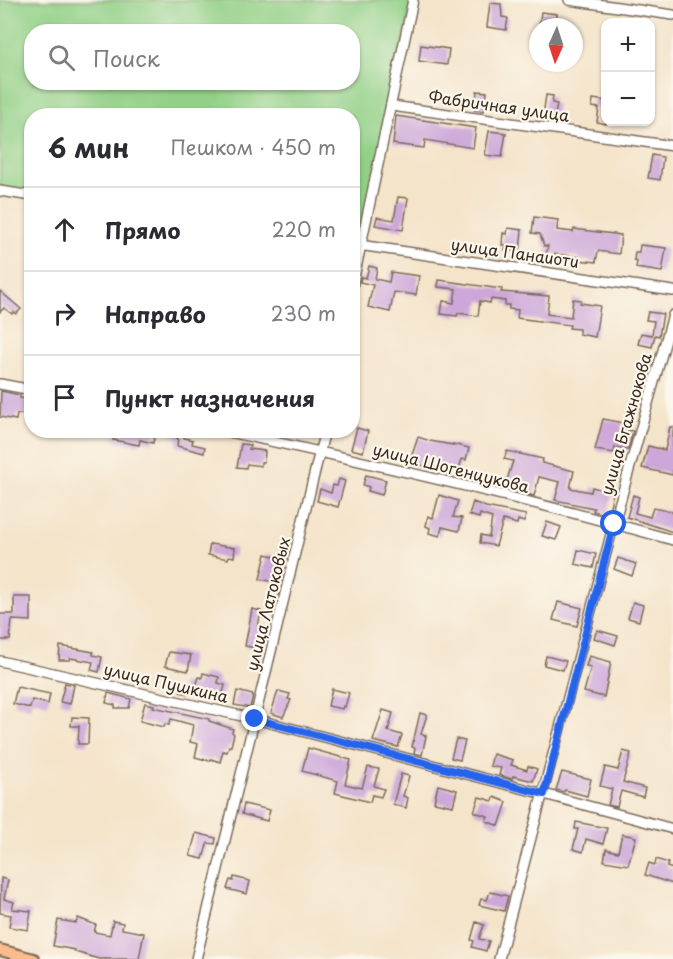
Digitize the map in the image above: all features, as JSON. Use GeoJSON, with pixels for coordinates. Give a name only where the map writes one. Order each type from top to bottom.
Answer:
{"type":"FeatureCollection","features":[{"type":"Feature","properties":{"kind":"main road"},"geometry":{"type":"LineString","coordinates":[[0,950],[34,959]]}},
{"type":"Feature","properties":{"kind":"street"},"geometry":{"type":"LineString","coordinates":[[360,232],[392,106],[413,0]]}},
{"type":"Feature","properties":{"kind":"street"},"geometry":{"type":"LineString","coordinates":[[569,0],[673,15]]}},
{"type":"Feature","properties":{"kind":"street","name":"Фабричная улица"},"geometry":{"type":"LineString","coordinates":[[392,106],[673,146]]}},
{"type":"Feature","properties":{"kind":"street"},"geometry":{"type":"LineString","coordinates":[[0,191],[24,195]]}},
{"type":"Feature","properties":{"kind":"street","name":"улица Панаиоти"},"geometry":{"type":"LineString","coordinates":[[360,244],[673,291]]}},
{"type":"Feature","properties":{"kind":"street","name":"улица Бгажнокова"},"geometry":{"type":"LineString","coordinates":[[499,959],[614,524],[673,315]]}},
{"type":"Feature","properties":{"kind":"street"},"geometry":{"type":"LineString","coordinates":[[0,384],[24,388]]}},
{"type":"Feature","properties":{"kind":"street","name":"улица Шогенцукова"},"geometry":{"type":"LineString","coordinates":[[257,438],[673,540]]}},
{"type":"Feature","properties":{"kind":"street","name":"улица Латоковых"},"geometry":{"type":"LineString","coordinates":[[196,959],[324,438]]}},
{"type":"Feature","properties":{"kind":"street","name":"улица Пушкина"},"geometry":{"type":"LineString","coordinates":[[0,661],[255,719],[673,830]]}},
{"type":"Feature","properties":{"kind":"green space"},"geometry":{"type":"Polygon","coordinates":[[[0,0],[413,0],[361,245],[360,108],[24,108],[24,195],[0,191],[0,0]]]}},
{"type":"Feature","properties":{"kind":"building"},"geometry":{"type":"Polygon","coordinates":[[[490,3],[501,4],[502,17],[508,18],[506,30],[487,27],[490,3]]]}},
{"type":"Feature","properties":{"kind":"building"},"geometry":{"type":"Polygon","coordinates":[[[541,12],[557,14],[557,18],[540,18],[541,12]]]}},
{"type":"Feature","properties":{"kind":"building"},"geometry":{"type":"Polygon","coordinates":[[[421,45],[449,49],[447,65],[419,61],[421,45]]]}},
{"type":"Feature","properties":{"kind":"building"},"geometry":{"type":"Polygon","coordinates":[[[477,91],[487,92],[484,111],[475,110],[477,91]]]}},
{"type":"Feature","properties":{"kind":"building"},"geometry":{"type":"Polygon","coordinates":[[[546,95],[553,96],[552,103],[557,104],[555,115],[551,114],[551,117],[543,116],[546,95]]]}},
{"type":"Feature","properties":{"kind":"building"},"geometry":{"type":"Polygon","coordinates":[[[593,99],[601,100],[601,123],[597,122],[599,108],[592,107],[593,99]]]}},
{"type":"Feature","properties":{"kind":"building"},"geometry":{"type":"Polygon","coordinates":[[[396,116],[476,128],[473,148],[425,140],[424,148],[393,144],[396,116]]]}},
{"type":"Feature","properties":{"kind":"building"},"geometry":{"type":"Polygon","coordinates":[[[489,131],[506,133],[502,157],[485,155],[489,131]]]}},
{"type":"Feature","properties":{"kind":"building"},"geometry":{"type":"Polygon","coordinates":[[[652,155],[663,157],[660,180],[648,178],[652,155]]]}},
{"type":"Feature","properties":{"kind":"building"},"geometry":{"type":"Polygon","coordinates":[[[398,197],[408,198],[403,230],[375,225],[377,217],[394,220],[398,197]]]}},
{"type":"Feature","properties":{"kind":"building"},"geometry":{"type":"Polygon","coordinates":[[[534,217],[558,220],[557,230],[573,232],[574,229],[621,235],[619,254],[598,251],[596,262],[554,254],[554,257],[546,256],[548,246],[544,246],[540,234],[532,233],[534,217]]]}},
{"type":"Feature","properties":{"kind":"building"},"geometry":{"type":"Polygon","coordinates":[[[508,228],[522,230],[520,251],[505,250],[506,245],[502,245],[503,233],[507,234],[508,228]]]}},
{"type":"Feature","properties":{"kind":"building"},"geometry":{"type":"Polygon","coordinates":[[[640,245],[666,248],[662,272],[636,268],[635,252],[639,252],[640,245]]]}},
{"type":"Feature","properties":{"kind":"building"},"geometry":{"type":"Polygon","coordinates":[[[369,266],[377,268],[375,279],[389,282],[391,272],[419,276],[416,295],[394,292],[390,312],[368,307],[373,285],[360,282],[361,277],[366,278],[369,266]]]}},
{"type":"Feature","properties":{"kind":"building"},"geometry":{"type":"Polygon","coordinates":[[[439,280],[502,289],[501,292],[549,296],[547,314],[571,317],[573,299],[581,300],[580,303],[600,306],[595,337],[579,334],[579,329],[569,328],[570,325],[517,318],[518,310],[509,309],[505,301],[491,299],[490,303],[480,301],[478,316],[458,313],[457,316],[441,314],[443,301],[454,303],[456,289],[438,287],[439,280]]]}},
{"type":"Feature","properties":{"kind":"building"},"geometry":{"type":"Polygon","coordinates":[[[0,291],[21,309],[16,314],[4,308],[0,312],[0,291]]]}},
{"type":"Feature","properties":{"kind":"building"},"geometry":{"type":"Polygon","coordinates":[[[648,312],[663,314],[659,336],[655,335],[652,347],[638,344],[641,333],[652,335],[654,321],[646,320],[648,312]]]}},
{"type":"Feature","properties":{"kind":"building"},"geometry":{"type":"Polygon","coordinates":[[[1,391],[20,395],[20,398],[24,398],[24,414],[17,414],[16,420],[0,417],[1,391]]]}},
{"type":"Feature","properties":{"kind":"building"},"geometry":{"type":"Polygon","coordinates":[[[603,419],[623,423],[621,429],[633,431],[628,450],[615,447],[614,453],[595,450],[603,419]]]}},
{"type":"Feature","properties":{"kind":"building"},"geometry":{"type":"Polygon","coordinates":[[[670,427],[673,427],[673,475],[642,468],[648,446],[665,450],[670,427]]]}},
{"type":"Feature","properties":{"kind":"building"},"geometry":{"type":"Polygon","coordinates":[[[360,429],[368,431],[363,452],[351,449],[354,438],[360,438],[360,429]]]}},
{"type":"Feature","properties":{"kind":"building"},"geometry":{"type":"Polygon","coordinates":[[[418,437],[469,448],[466,460],[462,459],[458,472],[439,466],[438,471],[410,461],[418,437]]]}},
{"type":"Feature","properties":{"kind":"building"},"geometry":{"type":"Polygon","coordinates":[[[113,438],[154,438],[153,443],[140,440],[139,445],[113,440],[113,438]]]}},
{"type":"Feature","properties":{"kind":"building"},"geometry":{"type":"Polygon","coordinates":[[[178,438],[184,438],[193,440],[192,444],[205,447],[204,453],[177,446],[178,438]]]}},
{"type":"Feature","properties":{"kind":"building"},"geometry":{"type":"Polygon","coordinates":[[[241,444],[250,445],[249,449],[265,451],[264,462],[261,462],[261,466],[247,464],[246,468],[237,467],[241,444]]]}},
{"type":"Feature","properties":{"kind":"building"},"geometry":{"type":"Polygon","coordinates":[[[507,451],[543,459],[542,463],[574,471],[570,488],[591,492],[592,487],[613,493],[608,515],[593,511],[594,508],[555,500],[560,482],[539,477],[534,496],[501,487],[503,479],[507,480],[513,461],[504,459],[507,451]]]}},
{"type":"Feature","properties":{"kind":"building"},"geometry":{"type":"Polygon","coordinates":[[[366,475],[386,480],[382,495],[368,491],[369,487],[363,485],[366,475]]]}},
{"type":"Feature","properties":{"kind":"building"},"geometry":{"type":"Polygon","coordinates":[[[339,479],[345,481],[338,507],[317,501],[320,489],[331,493],[333,485],[337,486],[339,479]]]}},
{"type":"Feature","properties":{"kind":"building"},"geometry":{"type":"Polygon","coordinates":[[[439,495],[458,501],[453,517],[462,518],[459,531],[442,527],[440,536],[429,533],[430,528],[426,526],[428,516],[433,518],[439,495]]]}},
{"type":"Feature","properties":{"kind":"building"},"geometry":{"type":"Polygon","coordinates":[[[633,495],[639,497],[635,513],[650,517],[653,508],[673,512],[673,532],[627,517],[633,495]]]}},
{"type":"Feature","properties":{"kind":"building"},"geometry":{"type":"Polygon","coordinates":[[[473,502],[526,515],[524,522],[518,520],[517,524],[503,520],[496,546],[480,543],[481,535],[489,537],[492,518],[480,514],[479,518],[469,515],[473,502]]]}},
{"type":"Feature","properties":{"kind":"building"},"geometry":{"type":"Polygon","coordinates":[[[547,522],[561,527],[556,540],[542,536],[547,522]]]}},
{"type":"Feature","properties":{"kind":"building"},"geometry":{"type":"Polygon","coordinates":[[[210,544],[235,548],[234,557],[229,556],[228,559],[208,555],[210,544]]]}},
{"type":"Feature","properties":{"kind":"building"},"geometry":{"type":"Polygon","coordinates":[[[578,550],[596,554],[593,568],[575,564],[578,550]]]}},
{"type":"Feature","properties":{"kind":"building"},"geometry":{"type":"Polygon","coordinates":[[[266,554],[280,558],[275,582],[260,579],[266,554]]]}},
{"type":"Feature","properties":{"kind":"building"},"geometry":{"type":"Polygon","coordinates":[[[618,558],[636,564],[632,576],[614,569],[618,558]]]}},
{"type":"Feature","properties":{"kind":"building"},"geometry":{"type":"Polygon","coordinates":[[[14,597],[31,597],[31,621],[12,620],[10,640],[0,640],[0,614],[14,614],[14,597]]]}},
{"type":"Feature","properties":{"kind":"building"},"geometry":{"type":"Polygon","coordinates":[[[558,602],[582,608],[577,626],[553,620],[558,602]]]}},
{"type":"Feature","properties":{"kind":"building"},"geometry":{"type":"Polygon","coordinates":[[[633,602],[643,605],[639,621],[628,618],[633,602]]]}},
{"type":"Feature","properties":{"kind":"building"},"geometry":{"type":"Polygon","coordinates":[[[252,609],[261,611],[258,626],[265,627],[261,649],[245,646],[252,609]]]}},
{"type":"Feature","properties":{"kind":"building"},"geometry":{"type":"Polygon","coordinates":[[[597,630],[618,636],[615,645],[594,638],[597,630]]]}},
{"type":"Feature","properties":{"kind":"building"},"geometry":{"type":"Polygon","coordinates":[[[60,646],[93,652],[93,655],[102,657],[99,672],[91,670],[93,662],[70,658],[70,660],[59,660],[60,646]]]}},
{"type":"Feature","properties":{"kind":"building"},"geometry":{"type":"Polygon","coordinates":[[[169,652],[191,655],[188,671],[165,666],[169,652]]]}},
{"type":"Feature","properties":{"kind":"building"},"geometry":{"type":"Polygon","coordinates":[[[546,656],[566,661],[563,670],[544,665],[546,656]]]}},
{"type":"Feature","properties":{"kind":"building"},"geometry":{"type":"Polygon","coordinates":[[[589,656],[611,662],[604,697],[584,692],[591,667],[586,666],[589,656]]]}},
{"type":"Feature","properties":{"kind":"building"},"geometry":{"type":"Polygon","coordinates":[[[203,673],[219,677],[218,683],[225,685],[221,700],[180,692],[182,683],[196,686],[203,673]]]}},
{"type":"Feature","properties":{"kind":"building"},"geometry":{"type":"Polygon","coordinates":[[[65,683],[74,685],[70,704],[60,702],[65,683]]]}},
{"type":"Feature","properties":{"kind":"building"},"geometry":{"type":"Polygon","coordinates":[[[17,687],[50,694],[48,704],[32,700],[30,708],[13,704],[17,687]]]}},
{"type":"Feature","properties":{"kind":"building"},"geometry":{"type":"Polygon","coordinates":[[[332,689],[349,693],[345,707],[343,706],[342,709],[328,706],[332,689]]]}},
{"type":"Feature","properties":{"kind":"building"},"geometry":{"type":"Polygon","coordinates":[[[237,691],[253,695],[250,708],[234,705],[237,691]]]}},
{"type":"Feature","properties":{"kind":"building"},"geometry":{"type":"Polygon","coordinates":[[[278,691],[290,694],[288,699],[291,700],[283,717],[271,713],[278,691]]]}},
{"type":"Feature","properties":{"kind":"building"},"geometry":{"type":"Polygon","coordinates":[[[108,693],[131,699],[129,708],[115,708],[115,705],[106,703],[108,693]]]}},
{"type":"Feature","properties":{"kind":"building"},"geometry":{"type":"Polygon","coordinates":[[[145,703],[154,705],[153,707],[209,719],[209,721],[233,729],[231,746],[227,752],[223,751],[220,762],[195,757],[198,744],[190,742],[193,725],[171,719],[169,725],[165,724],[164,727],[140,721],[145,703]]]}},
{"type":"Feature","properties":{"kind":"building"},"geometry":{"type":"Polygon","coordinates":[[[383,710],[393,713],[388,731],[402,735],[398,747],[373,741],[383,710]]]}},
{"type":"Feature","properties":{"kind":"building"},"geometry":{"type":"Polygon","coordinates":[[[420,713],[427,715],[421,734],[426,736],[422,755],[414,753],[415,748],[412,747],[420,713]]]}},
{"type":"Feature","properties":{"kind":"building"},"geometry":{"type":"Polygon","coordinates":[[[72,717],[89,718],[88,744],[78,744],[79,726],[71,726],[72,717]]]}},
{"type":"Feature","properties":{"kind":"building"},"geometry":{"type":"Polygon","coordinates":[[[456,739],[465,741],[460,760],[451,758],[456,739]]]}},
{"type":"Feature","properties":{"kind":"building"},"geometry":{"type":"Polygon","coordinates":[[[308,748],[351,760],[345,784],[362,788],[368,767],[379,769],[374,786],[384,789],[381,797],[372,795],[370,802],[335,793],[338,781],[302,771],[308,748]]]}},
{"type":"Feature","properties":{"kind":"building"},"geometry":{"type":"Polygon","coordinates":[[[623,751],[631,753],[623,782],[645,788],[643,797],[621,791],[617,807],[608,805],[612,789],[600,786],[605,767],[618,770],[623,751]]]}},
{"type":"Feature","properties":{"kind":"building"},"geometry":{"type":"Polygon","coordinates":[[[493,754],[513,760],[511,765],[527,770],[528,766],[537,769],[533,781],[499,775],[501,768],[490,766],[493,754]]]}},
{"type":"Feature","properties":{"kind":"building"},"geometry":{"type":"Polygon","coordinates":[[[562,772],[591,779],[587,796],[556,790],[562,772]]]}},
{"type":"Feature","properties":{"kind":"building"},"geometry":{"type":"Polygon","coordinates":[[[401,774],[409,776],[403,796],[408,798],[406,808],[393,804],[401,774]]]}},
{"type":"Feature","properties":{"kind":"building"},"geometry":{"type":"Polygon","coordinates":[[[438,785],[457,790],[453,806],[434,802],[438,785]]]}},
{"type":"Feature","properties":{"kind":"building"},"geometry":{"type":"Polygon","coordinates":[[[479,797],[493,801],[494,797],[507,802],[499,826],[486,821],[488,816],[474,812],[479,797]]]}},
{"type":"Feature","properties":{"kind":"building"},"geometry":{"type":"Polygon","coordinates":[[[244,804],[270,810],[267,821],[242,814],[244,804]]]}},
{"type":"Feature","properties":{"kind":"building"},"geometry":{"type":"Polygon","coordinates":[[[576,822],[607,828],[603,844],[586,839],[583,852],[573,849],[578,829],[575,829],[576,822]]]}},
{"type":"Feature","properties":{"kind":"building"},"geometry":{"type":"Polygon","coordinates":[[[196,833],[216,838],[215,844],[208,843],[203,859],[190,856],[196,833]]]}},
{"type":"Feature","properties":{"kind":"building"},"geometry":{"type":"Polygon","coordinates":[[[622,834],[636,837],[628,865],[604,861],[606,849],[618,852],[622,834]]]}},
{"type":"Feature","properties":{"kind":"building"},"geometry":{"type":"Polygon","coordinates":[[[656,859],[668,863],[667,867],[673,869],[673,884],[645,875],[649,863],[655,865],[656,859]]]}},
{"type":"Feature","properties":{"kind":"building"},"geometry":{"type":"Polygon","coordinates":[[[234,877],[250,881],[247,894],[227,889],[230,880],[233,881],[234,877]]]}},
{"type":"Feature","properties":{"kind":"building"},"geometry":{"type":"Polygon","coordinates":[[[1,878],[8,880],[4,899],[14,902],[12,909],[31,911],[28,930],[9,927],[11,915],[0,913],[1,878]]]}},
{"type":"Feature","properties":{"kind":"building"},"geometry":{"type":"Polygon","coordinates":[[[490,892],[508,896],[504,911],[479,905],[481,899],[487,900],[490,892]]]}},
{"type":"Feature","properties":{"kind":"building"},"geometry":{"type":"Polygon","coordinates":[[[78,918],[96,925],[94,932],[110,935],[113,921],[123,923],[122,929],[144,933],[139,959],[99,959],[75,952],[75,950],[53,946],[58,920],[76,923],[78,918]]]}},
{"type":"Feature","properties":{"kind":"building"},"geometry":{"type":"Polygon","coordinates":[[[476,922],[484,925],[479,939],[489,941],[486,951],[472,947],[474,941],[471,940],[476,922]]]}},
{"type":"Feature","properties":{"kind":"route"},"geometry":{"type":"LineString","coordinates":[[255,719],[544,794],[614,524]]}}]}
